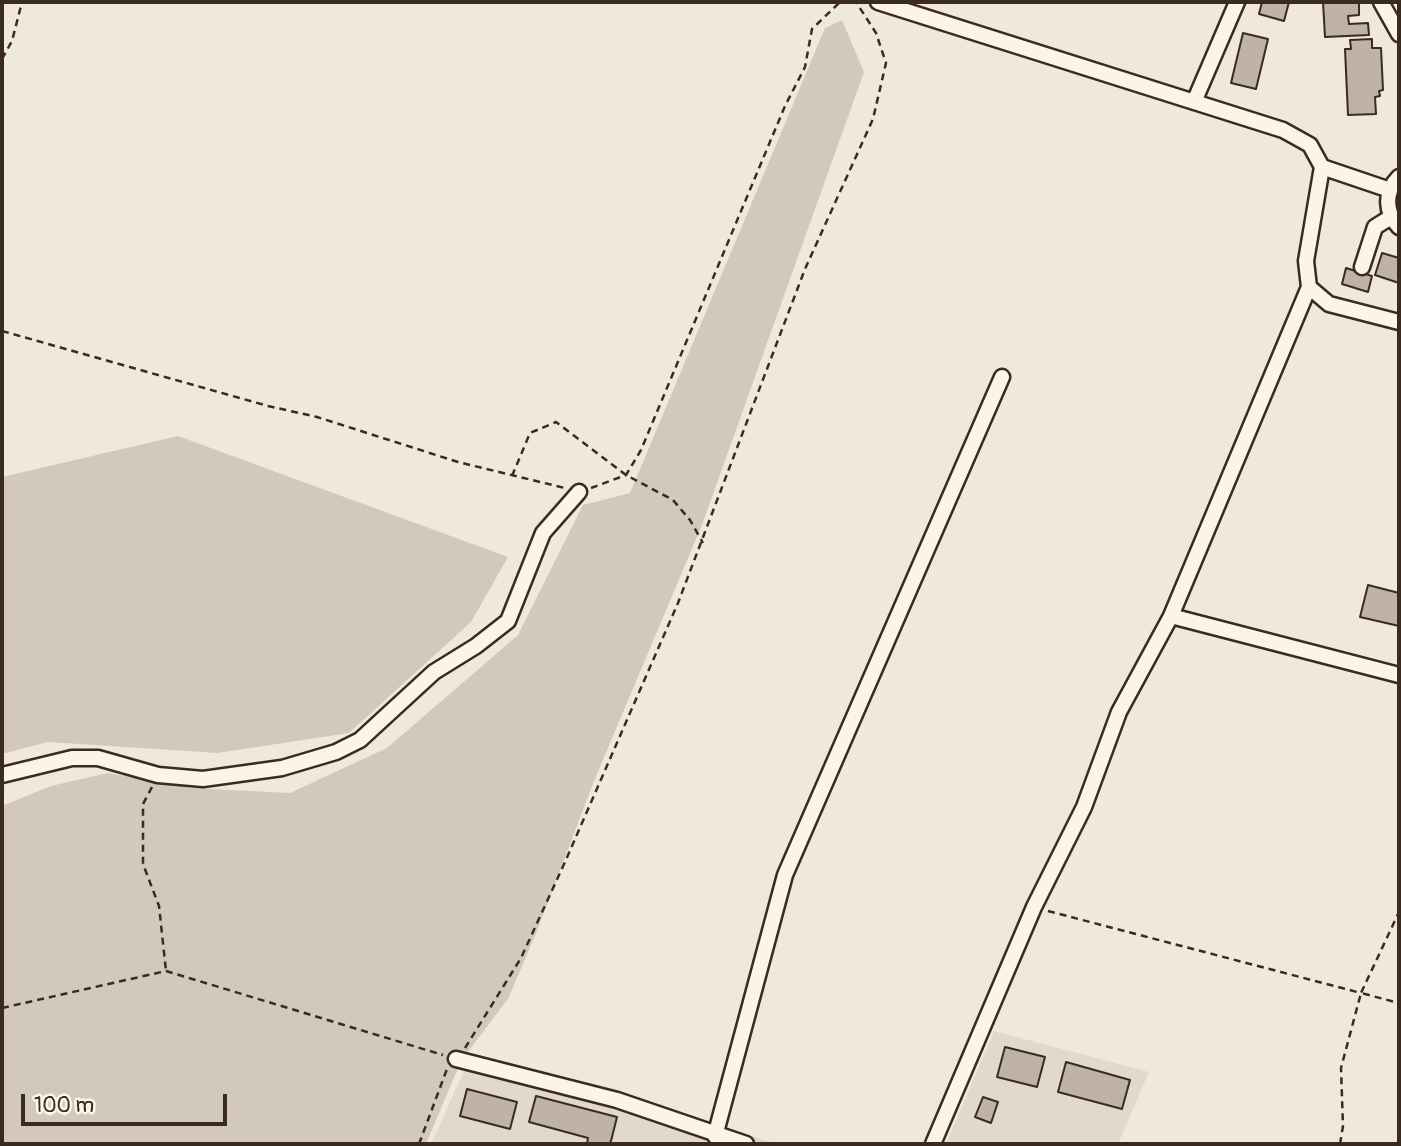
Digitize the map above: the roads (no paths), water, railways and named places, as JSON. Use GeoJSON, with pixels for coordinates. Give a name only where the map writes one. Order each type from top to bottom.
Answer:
{"type":"FeatureCollection","features":[{"type":"Feature","properties":{"kind":"street"},"geometry":{"type":"LineString","coordinates":[[878,2],[1283,131],[1310,145],[1322,167],[1306,261],[1309,287],[1171,616],[1119,712],[1084,807],[1034,907],[933,1144]]}},
{"type":"Feature","properties":{"kind":"street"},"geometry":{"type":"LineString","coordinates":[[1194,102],[1237,2]]}},
{"type":"Feature","properties":{"kind":"street"},"geometry":{"type":"LineString","coordinates":[[1381,2],[1399,34]]}},
{"type":"Feature","properties":{"kind":"street"},"geometry":{"type":"LineString","coordinates":[[1322,167],[1390,190]]}},
{"type":"Feature","properties":{"kind":"street"},"geometry":{"type":"LineString","coordinates":[[1362,267],[1374,227],[1395,222],[1388,206],[1390,190],[1399,177]]}},
{"type":"Feature","properties":{"kind":"street"},"geometry":{"type":"LineString","coordinates":[[1309,287],[1329,304],[1399,322]]}},
{"type":"Feature","properties":{"kind":"street"},"geometry":{"type":"LineString","coordinates":[[715,1136],[785,875],[1002,377]]}},
{"type":"Feature","properties":{"kind":"street"},"geometry":{"type":"LineString","coordinates":[[2,775],[72,758],[99,758],[158,775],[203,779],[246,775],[313,760],[360,740],[434,672],[476,646],[508,621],[543,533],[579,492]]}},
{"type":"Feature","properties":{"kind":"street"},"geometry":{"type":"LineString","coordinates":[[1171,616],[1399,675]]}},
{"type":"Feature","properties":{"kind":"street"},"geometry":{"type":"LineString","coordinates":[[456,1059],[617,1100],[715,1136],[746,1144]]}}]}
